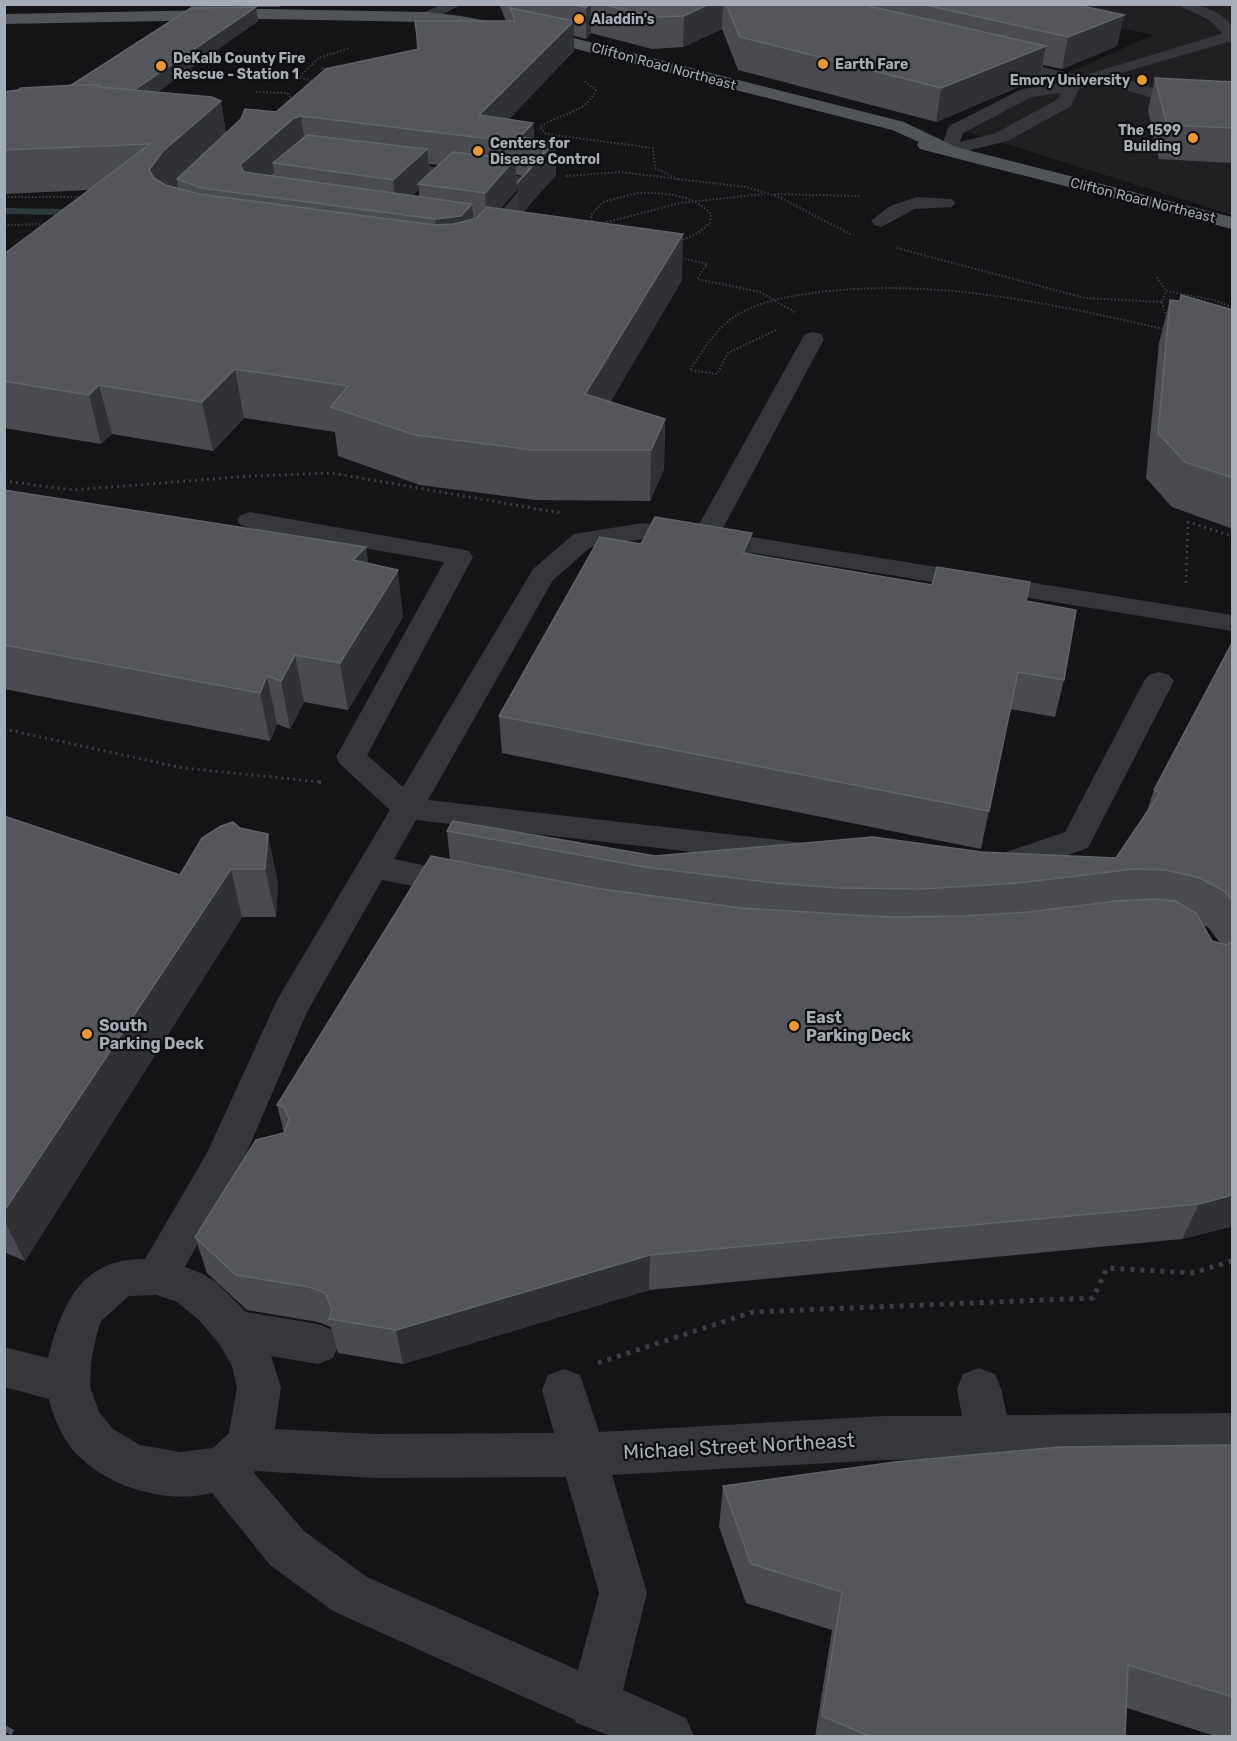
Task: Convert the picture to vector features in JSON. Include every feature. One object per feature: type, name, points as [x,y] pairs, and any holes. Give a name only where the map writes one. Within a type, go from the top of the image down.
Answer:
[{"type":"main road","name":"Clifton Road Northeast","points":[[4,19],[263,14],[426,17],[483,24],[591,47],[898,126],[949,150]]},
{"type":"main road","name":"Clifton Road Northeast","points":[[372,17],[397,25],[469,34],[553,50],[850,130],[949,150],[1233,223]]},
{"type":"street","points":[[426,17],[456,4]]},
{"type":"street","points":[[949,150],[956,130],[1028,93],[1084,81],[1230,37],[1230,31],[1221,21],[1207,12],[1183,4]]},
{"type":"street","points":[[979,57],[1158,95],[1233,102]]},
{"type":"street","points":[[949,150],[1002,137],[1065,102],[1084,81]]},
{"type":"street","points":[[371,167],[534,184],[472,257]]},
{"type":"street","points":[[434,189],[449,174]]},
{"type":"street","points":[[881,221],[900,206],[914,203],[945,203]]},
{"type":"street","points":[[471,230],[494,233]]},
{"type":"street","points":[[705,537],[813,339]]},
{"type":"street","points":[[250,520],[460,558],[351,757],[407,808],[824,856]]},
{"type":"street","points":[[157,1277],[223,1161],[290,1010],[542,575],[583,540],[643,531],[705,537],[1233,622]]},
{"type":"street","points":[[966,873],[978,874],[1077,840],[1159,681]]},
{"type":"street","points":[[374,866],[490,890]]},
{"type":"street","points":[[223,1161],[266,1158]]},
{"type":"street","points":[[157,1277],[192,1289],[234,1330],[248,1352],[259,1387],[252,1433],[233,1459],[183,1476],[139,1470],[110,1455],[85,1432],[71,1408],[66,1383],[69,1354],[84,1309],[118,1280],[157,1277]]},
{"type":"street","points":[[234,1330],[318,1344]]},
{"type":"street","points":[[4,1367],[66,1383]]},
{"type":"street","points":[[577,1378],[582,1455],[623,1593],[594,1705]]},
{"type":"street","points":[[980,1389],[989,1436]]},
{"type":"street","name":"Michael Street Northeast","points":[[233,1459],[582,1455],[884,1438],[1233,1434]]},
{"type":"street","points":[[233,1459],[287,1548],[350,1594],[669,1737]]},
{"type":"path","points":[[320,83],[299,78],[319,58],[358,45]]},
{"type":"path","points":[[332,73],[321,69],[398,55]]},
{"type":"path","points":[[578,78],[586,81],[596,90],[594,99],[587,107],[548,119],[540,127],[546,134],[652,148],[655,168],[678,179]]},
{"type":"path","points":[[256,92],[286,93],[299,103]]},
{"type":"path","points":[[560,177],[620,172],[747,187],[789,202],[845,234],[856,237]]},
{"type":"path","points":[[661,193],[692,199],[705,206],[711,214],[710,223],[696,234],[680,240],[641,242],[617,238],[602,232],[596,226],[592,222],[591,215],[596,207],[618,196],[661,193]]},
{"type":"path","points":[[586,227],[596,226],[645,209],[692,199],[734,194],[854,195],[900,206]]},
{"type":"path","points":[[4,197],[86,197]]},
{"type":"path","points":[[4,225],[55,224]]},
{"type":"path","points":[[891,246],[1085,298],[1162,302]]},
{"type":"path","points":[[672,256],[707,264],[697,279],[760,292],[797,314],[793,322]]},
{"type":"path","points":[[1157,277],[1166,291],[1214,300],[1233,307]]},
{"type":"path","points":[[782,327],[728,353],[717,374],[690,370],[709,339],[743,311],[773,300],[840,288],[915,287],[1041,301],[1172,331],[1162,302],[1166,291]]},
{"type":"path","points":[[4,481],[73,490],[251,476],[332,473],[562,513]]},
{"type":"path","points":[[1186,615],[1188,522],[1233,536]]},
{"type":"path","points":[[4,729],[183,768],[327,783]]},
{"type":"path","points":[[577,1378],[753,1312],[1093,1298],[1107,1268],[1193,1272],[1233,1262]]},
{"type":"shaded area","name":"Emory University","points":[[1011,5],[1232,5],[1232,215],[949,126],[1153,35]]},
{"type":"building","points":[[570,4],[589,4],[586,8]]},
{"type":"building","points":[[601,4],[709,4],[684,16],[653,17]]},
{"type":"building","points":[[726,4],[860,4],[1046,46],[941,88],[740,37]]},
{"type":"building","points":[[921,4],[1073,4],[1124,15],[1068,37]]},
{"type":"building","points":[[256,7],[134,90],[100,87],[100,85],[70,86],[191,8]]},
{"type":"building","points":[[510,8],[574,21],[479,115],[533,123],[520,137],[555,142],[517,183],[544,152],[540,145],[301,116],[294,118],[240,165],[244,172],[472,204],[461,216],[435,219],[202,188],[177,179],[241,119],[245,109],[276,112],[326,69],[419,49],[415,21],[515,21]]},
{"type":"building","points":[[1155,78],[1233,82],[1233,128],[1167,125]]},
{"type":"building","points":[[100,85],[97,87],[212,97],[221,101],[163,151],[149,170],[154,178],[165,185],[199,194],[434,225],[454,224],[477,218],[487,207],[683,234],[585,394],[665,419],[651,450],[533,450],[415,435],[331,407],[348,386],[235,369],[202,402],[99,385],[89,395],[4,381],[4,254],[150,144],[4,150],[4,92],[21,88]]},
{"type":"building","points":[[307,135],[427,149],[393,180],[273,163]]},
{"type":"building","points":[[453,152],[515,159],[485,193],[418,184]]},
{"type":"building","points":[[1181,295],[1233,310],[1233,478],[1185,462],[1158,433],[1170,300],[1180,301]]},
{"type":"building","points":[[4,490],[366,547],[353,560],[398,570],[340,663],[295,655],[281,681],[267,676],[260,693],[4,645]]},
{"type":"building","points":[[655,517],[752,533],[743,553],[932,585],[937,567],[1030,582],[1026,601],[1076,610],[1064,680],[1018,672],[989,811],[499,716],[600,537],[641,544]]},
{"type":"building","points":[[1233,641],[1233,901],[1224,891],[1200,878],[1166,870],[1134,869],[1018,883],[922,889],[838,888],[774,883],[645,867],[447,831],[453,821],[655,856],[873,837],[981,852],[1116,858],[1160,793],[1154,790]]},
{"type":"building","name":"South Parking Deck","points":[[4,816],[180,875],[202,838],[221,826],[233,822],[240,828],[268,834],[265,869],[231,869],[4,1211]]},
{"type":"building","name":"East Parking Deck","points":[[431,856],[595,888],[741,908],[889,917],[965,916],[1029,912],[1117,901],[1156,899],[1175,901],[1196,913],[1212,941],[1226,945],[1233,942],[1233,1195],[1199,1204],[650,1255],[396,1330],[329,1319],[332,1309],[325,1293],[309,1287],[236,1275],[195,1237],[256,1140],[284,1133],[289,1119],[284,1107],[277,1105]]},
{"type":"building","points":[[1233,1445],[1233,1697],[1128,1665],[1125,1737],[871,1737],[822,1716],[842,1592],[751,1564],[723,1486],[895,1462],[1059,1447]]},
{"type":"waterway","points":[[4,211],[67,212]]},
{"type":"railway","points":[[4,1728],[19,1736]]},
{"type":"place","name":"Aladdin's","points":[[579,19]]},
{"type":"place","name":"Earth Fare","points":[[823,64]]},
{"type":"place","name":"DeKalb County Fire Rescue - Station 1","points":[[161,66]]},
{"type":"place","name":"Emory University","points":[[1142,80]]},
{"type":"place","name":"The 1599 Building","points":[[1193,138]]},
{"type":"place","name":"Centers for Disease Control","points":[[478,151]]},
{"type":"place","name":"East Parking Deck","points":[[794,1026]]},
{"type":"place","name":"South Parking Deck","points":[[87,1034]]}]
